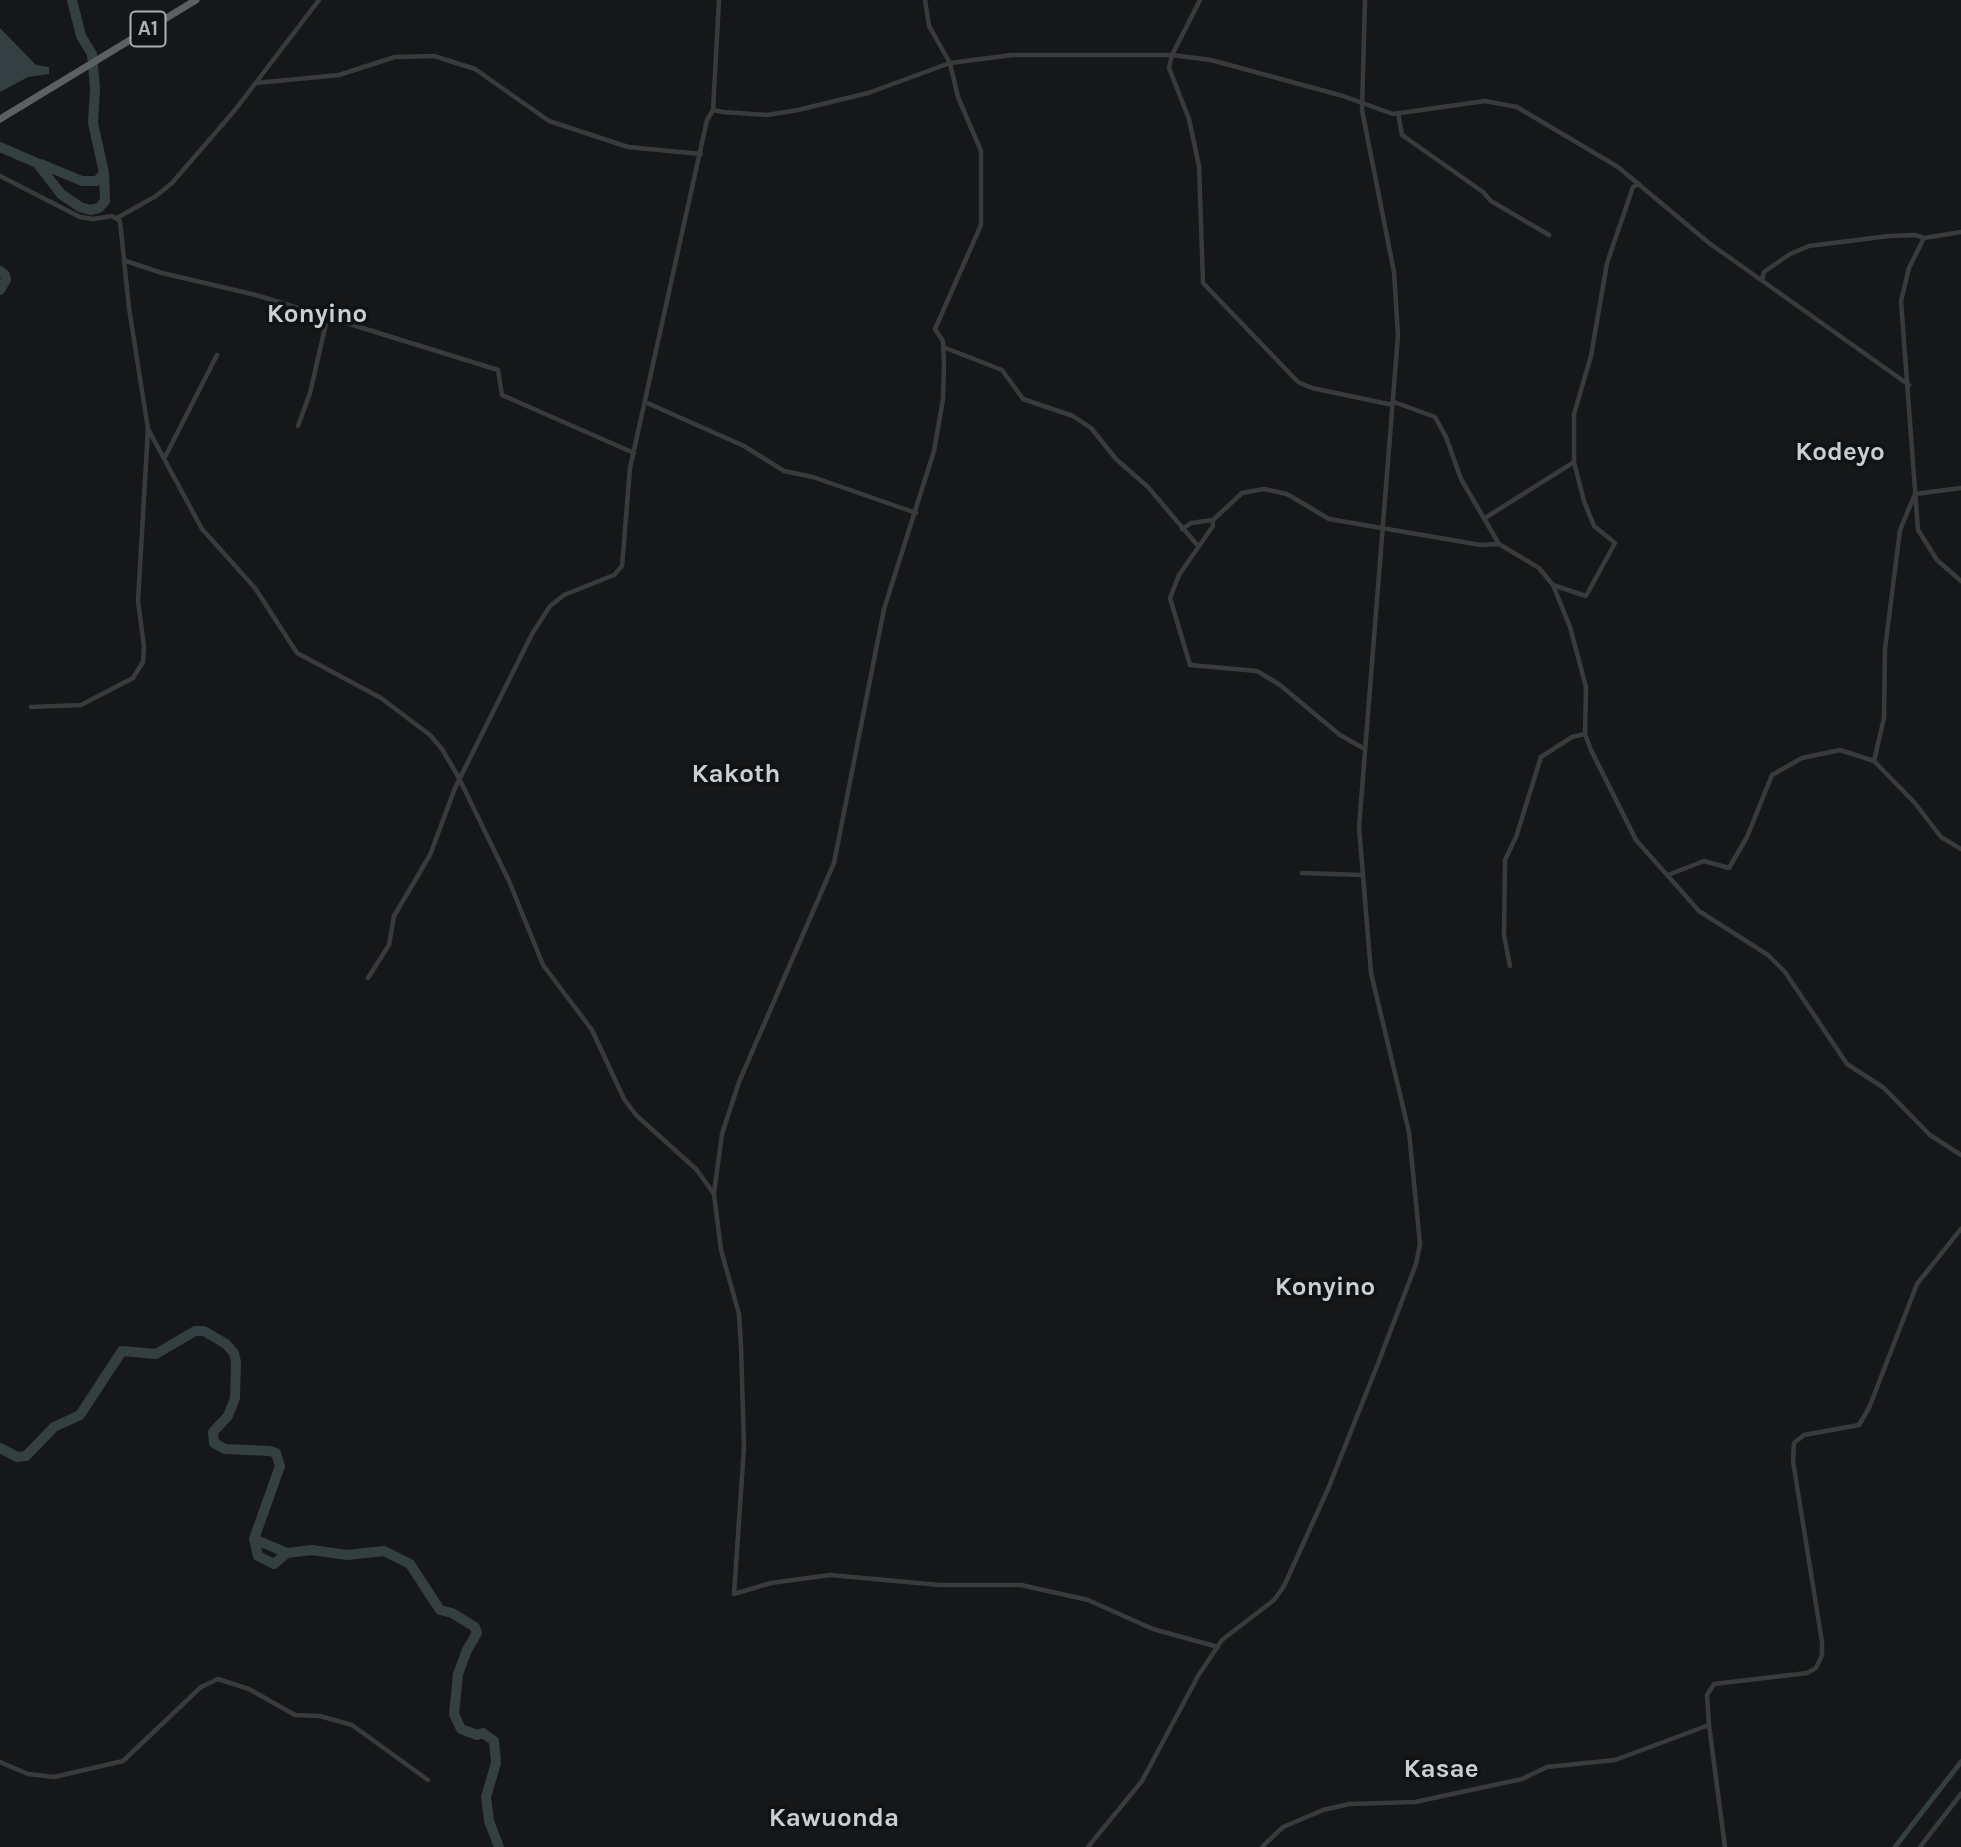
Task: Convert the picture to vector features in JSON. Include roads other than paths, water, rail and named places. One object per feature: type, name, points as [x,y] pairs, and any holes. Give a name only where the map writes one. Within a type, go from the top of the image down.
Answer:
[{"type":"highway","name":"A1","points":[[0,119],[196,0]]},
{"type":"street","points":[[0,176],[87,219],[117,218],[156,196],[172,183],[256,83],[319,0]]},
{"type":"street","points":[[368,978],[389,945],[394,916],[430,855],[460,778],[532,634],[550,606],[576,588],[620,572],[625,552],[628,480],[667,291],[707,120],[713,110],[719,0]]},
{"type":"street","points":[[925,0],[929,26],[950,63],[954,88],[981,151],[982,215],[977,234],[937,323],[936,331],[942,337],[943,347],[943,399],[934,451],[884,609],[834,863],[739,1082],[722,1134],[714,1194],[721,1250],[739,1314],[744,1447],[734,1594],[771,1583],[830,1575],[940,1585],[1021,1585],[1088,1600],[1153,1629],[1218,1647]]},
{"type":"street","points":[[1200,0],[1172,55],[1169,68],[1189,119],[1199,166],[1203,284],[1298,382],[1312,388],[1393,403],[1435,417],[1446,437],[1461,479],[1499,544],[1539,568],[1553,585],[1570,627],[1586,687],[1586,734],[1591,750],[1636,840],[1699,911],[1768,955],[1785,972],[1847,1064],[1884,1088],[1930,1135],[1961,1155]]},
{"type":"street","points":[[1088,1847],[1142,1782],[1198,1676],[1218,1647],[1233,1631],[1274,1600],[1284,1586],[1328,1489],[1403,1302],[1419,1252],[1418,1198],[1409,1132],[1374,996],[1359,827],[1363,748],[1385,529],[1398,335],[1394,272],[1363,103],[1365,0]]},
{"type":"street","points":[[713,110],[767,115],[798,110],[868,93],[950,63],[1012,55],[1172,55],[1236,65],[1375,109],[1398,113],[1485,101],[1517,107],[1592,150],[1639,184],[1709,243],[1909,385]]},
{"type":"street","points":[[256,83],[339,75],[395,57],[434,56],[475,69],[549,121],[628,146],[701,154]]},
{"type":"street","points":[[1398,113],[1402,135],[1483,192],[1491,201],[1549,236]]},
{"type":"street","points":[[1553,585],[1586,596],[1615,543],[1589,518],[1574,462],[1574,414],[1591,356],[1607,263],[1633,187],[1639,184]]},
{"type":"street","points":[[31,706],[80,705],[132,678],[143,662],[144,647],[138,601],[148,429],[117,218]]},
{"type":"street","points":[[1762,282],[1761,276],[1764,272],[1790,254],[1809,246],[1889,236],[1915,235],[1924,239],[1961,232]]},
{"type":"street","points":[[1924,239],[1909,268],[1900,301],[1909,385],[1917,530],[1937,560],[1961,581]]},
{"type":"street","points":[[126,261],[162,273],[256,295],[498,370],[502,395],[634,453]]},
{"type":"street","points":[[298,426],[310,393],[327,319]]},
{"type":"street","points":[[943,347],[1002,370],[1023,400],[1073,416],[1091,428],[1116,458],[1148,487],[1198,545]]},
{"type":"street","points":[[164,459],[217,355]]},
{"type":"street","points":[[645,402],[744,446],[784,471],[813,477],[916,513]]},
{"type":"street","points":[[148,429],[202,529],[255,588],[289,644],[309,662],[367,689],[412,720],[436,742],[460,778],[509,880],[543,965],[592,1030],[624,1099],[636,1115],[696,1170],[714,1194]]},
{"type":"street","points":[[1485,518],[1574,462]]},
{"type":"street","points":[[1915,494],[1961,488]]},
{"type":"street","points":[[1182,529],[1191,523],[1213,520],[1242,493],[1264,489],[1287,494],[1329,519],[1481,545],[1499,544]]},
{"type":"street","points":[[1874,761],[1884,718],[1885,649],[1895,552],[1902,524],[1915,494]]},
{"type":"street","points":[[1213,520],[1213,526],[1179,575],[1170,598],[1190,665],[1257,671],[1280,685],[1340,735],[1363,748]]},
{"type":"street","points":[[1510,965],[1504,935],[1504,860],[1516,837],[1541,757],[1572,737],[1586,734]]},
{"type":"street","points":[[1668,875],[1704,861],[1729,868],[1747,837],[1772,775],[1779,768],[1802,758],[1840,750],[1874,761],[1914,802],[1941,836],[1961,849]]},
{"type":"street","points":[[1302,873],[1362,875]]},
{"type":"street","points":[[1725,1847],[1707,1695],[1714,1684],[1807,1673],[1819,1663],[1822,1643],[1793,1461],[1794,1443],[1804,1435],[1859,1425],[1869,1408],[1917,1284],[1961,1229]]},
{"type":"street","points":[[0,1762],[28,1774],[54,1777],[123,1761],[201,1687],[218,1679],[249,1689],[295,1715],[320,1716],[352,1725],[428,1780]]},
{"type":"street","points":[[1262,1847],[1283,1827],[1323,1810],[1349,1804],[1415,1802],[1522,1779],[1546,1767],[1596,1764],[1709,1725]]},
{"type":"street","points":[[1920,1847],[1961,1794]]},
{"type":"waterway","points":[[0,147],[37,163],[61,194],[80,207],[90,210],[99,208],[105,201],[104,173],[93,123],[95,88],[92,54],[81,36],[72,0]]},
{"type":"waterway","points":[[41,164],[82,181],[97,181],[104,173]]},
{"type":"waterway","points":[[0,271],[6,280],[0,290]]},
{"type":"waterway","points":[[0,1448],[17,1457],[26,1456],[54,1427],[80,1415],[122,1351],[156,1354],[195,1331],[204,1331],[226,1344],[234,1353],[236,1362],[235,1398],[228,1416],[213,1432],[214,1443],[225,1449],[276,1453],[280,1466],[254,1539],[258,1556],[274,1564],[287,1553],[312,1550],[347,1555],[384,1551],[410,1564],[440,1610],[452,1613],[475,1627],[477,1633],[458,1674],[454,1714],[461,1729],[477,1735],[483,1733],[494,1741],[496,1763],[486,1797],[489,1821],[499,1847]]},
{"type":"waterway","points":[[254,1539],[287,1553]]},
{"type":"waterway","points":[[1895,1847],[1961,1762]]},
{"type":"district","name":"Konyino","points":[[317,315]]},
{"type":"district","name":"Kodeyo","points":[[1840,453]]},
{"type":"district","name":"Kakoth","points":[[736,775]]},
{"type":"district","name":"Konyino","points":[[1325,1288]]},
{"type":"district","name":"Kasae","points":[[1441,1770]]},
{"type":"district","name":"Kawuonda","points":[[834,1819]]}]
